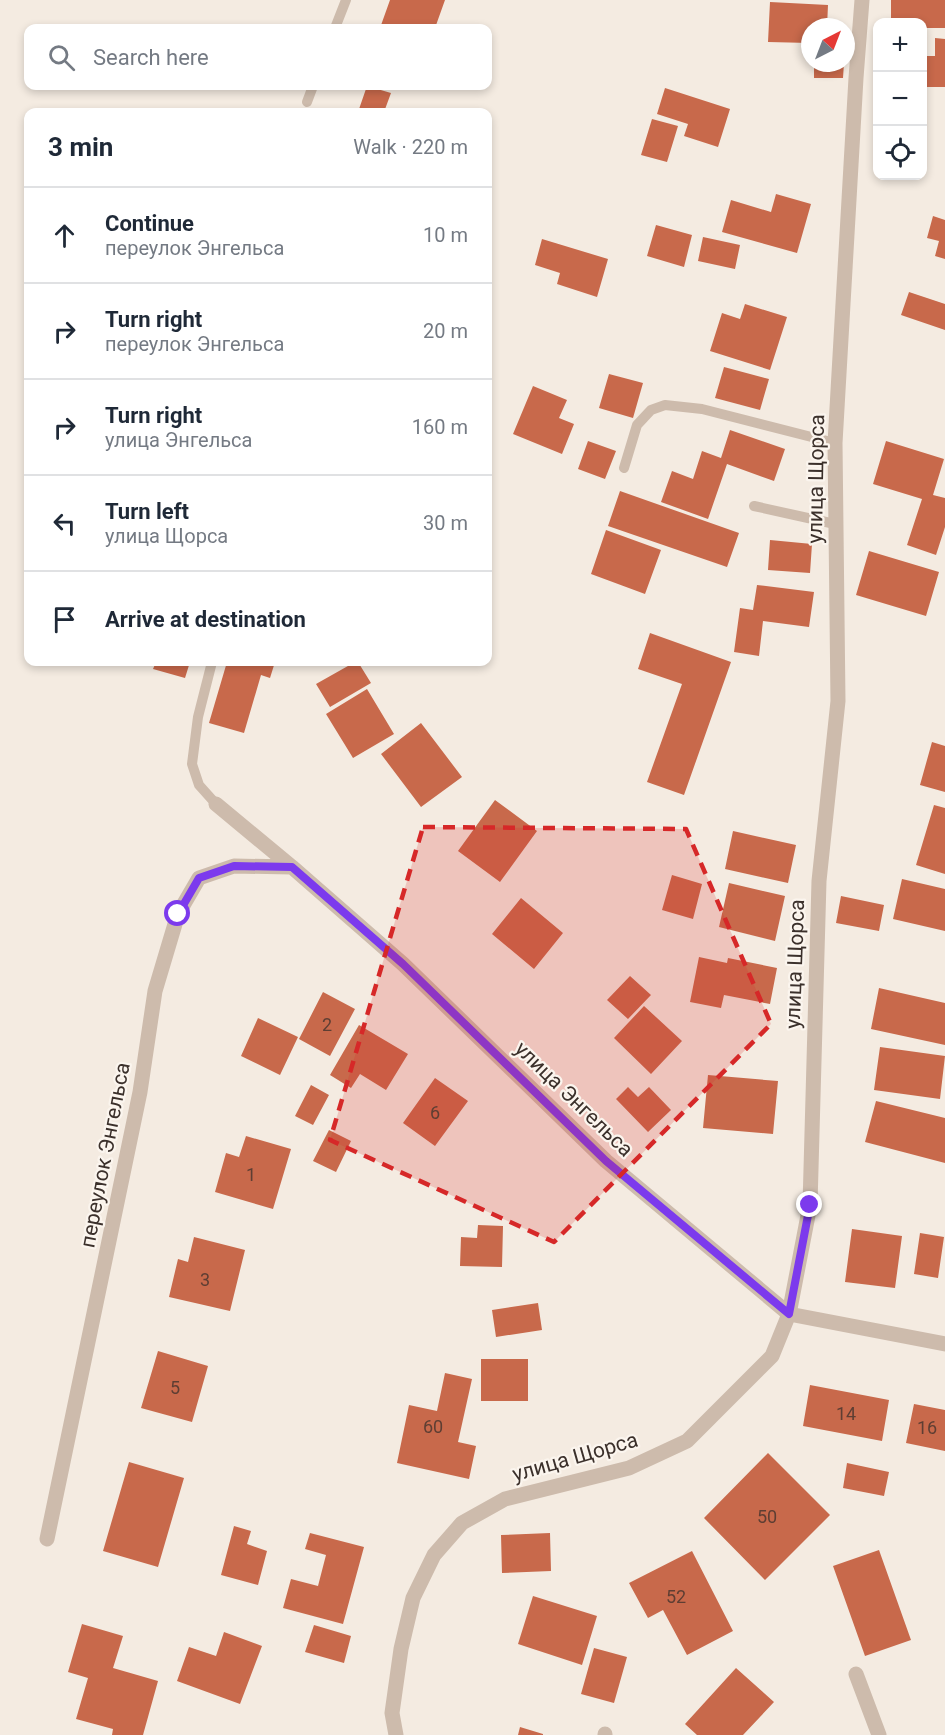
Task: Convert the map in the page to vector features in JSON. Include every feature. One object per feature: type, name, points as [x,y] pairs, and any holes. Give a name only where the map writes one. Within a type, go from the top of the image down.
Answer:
[{"type":"street","name":"улица Щорса","points":[[396,1735],[392,1713],[400,1649],[413,1598],[434,1555],[462,1523],[506,1499],[629,1468],[687,1441],[772,1356],[789,1314],[810,1205],[819,881],[838,701],[835,443],[862,0]]},
{"type":"street","name":"улица Энгельса","points":[[216,804],[403,964],[606,1161],[789,1314],[945,1344]]},
{"type":"street","name":"переулок Энгельса","points":[[47,1539],[140,1092],[155,991],[178,914],[199,878],[234,866],[292,867]]},
{"type":"street","points":[[856,1674],[879,1735]]},
{"type":"lane","points":[[337,24],[346,0]]},
{"type":"lane","points":[[307,102],[312,90]]},
{"type":"lane","points":[[624,468],[637,425],[651,410],[665,405],[702,409],[835,443]]},
{"type":"lane","points":[[754,506],[835,524]]},
{"type":"lane","points":[[211,666],[198,717],[192,764],[199,785],[216,804]]},
{"type":"highlighted area","points":[[423,827],[686,829],[771,1024],[554,1242],[330,1140]]},
{"type":"building","points":[[390,0],[445,0],[436,24],[381,24]]},
{"type":"building","points":[[891,0],[945,0],[945,28],[927,28],[927,18],[891,18]]},
{"type":"building","points":[[770,2],[828,5],[827,18],[801,18],[801,43],[768,42]]},
{"type":"building","points":[[935,38],[945,39],[945,87],[927,87],[927,56],[935,56]]},
{"type":"building","points":[[814,72],[843,72],[843,78],[814,78]]},
{"type":"building","points":[[665,88],[730,109],[718,147],[684,136],[688,124],[657,114]]},
{"type":"building","points":[[366,90],[391,93],[385,108],[359,108]]},
{"type":"building","points":[[652,119],[678,126],[667,162],[641,155]]},
{"type":"building","points":[[776,194],[811,204],[797,253],[722,232],[731,200],[771,212]]},
{"type":"building","points":[[933,216],[945,220],[945,259],[935,256],[939,241],[927,238]]},
{"type":"building","points":[[656,225],[692,235],[684,267],[647,256]]},
{"type":"building","points":[[703,237],[740,245],[735,269],[698,261]]},
{"type":"building","points":[[542,239],[608,259],[597,297],[557,284],[560,273],[535,265]]},
{"type":"building","points":[[909,292],[945,304],[945,330],[901,315]]},
{"type":"building","points":[[745,304],[787,317],[770,370],[710,351],[722,313],[740,319]]},
{"type":"building","points":[[724,367],[769,379],[760,410],[715,398]]},
{"type":"building","points":[[609,374],[643,383],[633,418],[599,408]]},
{"type":"building","points":[[533,386],[567,400],[559,418],[574,424],[562,454],[513,434]]},
{"type":"building","points":[[730,430],[785,449],[774,481],[727,464],[708,519],[661,502],[672,471],[693,479],[702,451],[721,458]]},
{"type":"building","points":[[588,441],[616,451],[605,479],[578,469]]},
{"type":"building","points":[[886,441],[944,459],[933,495],[945,498],[945,527],[936,555],[907,545],[922,499],[873,484]]},
{"type":"building","points":[[620,491],[739,533],[727,567],[608,526]]},
{"type":"building","points":[[606,530],[661,550],[645,594],[591,574]]},
{"type":"building","points":[[770,540],[812,544],[810,573],[768,570]]},
{"type":"building","points":[[869,551],[939,572],[926,616],[856,595]]},
{"type":"building","points":[[757,585],[814,592],[809,627],[763,621],[759,656],[734,652],[740,608],[753,610]]},
{"type":"building","points":[[650,633],[731,662],[684,795],[647,782],[682,684],[638,669]]},
{"type":"building","points":[[154,666],[189,666],[185,678],[153,669]]},
{"type":"building","points":[[226,666],[274,666],[270,678],[261,675],[244,733],[209,723]]},
{"type":"building","points":[[348,666],[360,666],[371,683],[330,707],[316,684]]},
{"type":"building","points":[[367,689],[394,734],[353,758],[326,714]]},
{"type":"building","points":[[421,723],[462,777],[421,807],[381,754]]},
{"type":"building","points":[[932,742],[945,746],[945,792],[920,785]]},
{"type":"building","points":[[495,800],[537,831],[500,882],[458,851]]},
{"type":"building","points":[[934,805],[945,808],[945,874],[916,865]]},
{"type":"building","points":[[733,831],[796,845],[788,883],[725,869]]},
{"type":"building","points":[[672,875],[702,884],[693,919],[662,910]]},
{"type":"building","points":[[902,879],[945,889],[945,931],[893,919]]},
{"type":"building","points":[[729,883],[785,896],[775,941],[719,927]]},
{"type":"building","points":[[841,896],[884,905],[879,931],[836,923]]},
{"type":"building","points":[[521,898],[563,933],[534,969],[492,934]]},
{"type":"building","points":[[699,957],[727,963],[728,958],[777,968],[770,1004],[724,995],[721,1008],[690,1002]]},
{"type":"building","points":[[630,976],[651,995],[628,1019],[607,1000]]},
{"type":"building","points":[[879,988],[945,1003],[945,1045],[871,1029]]},
{"type":"building","points":[[323,992],[355,1009],[330,1056],[299,1039]]},
{"type":"building","points":[[644,1006],[682,1041],[651,1074],[614,1038]]},
{"type":"building","points":[[258,1018],[298,1037],[280,1075],[241,1056]]},
{"type":"building","points":[[359,1025],[408,1054],[386,1090],[360,1074],[351,1088],[330,1075]]},
{"type":"building","points":[[880,1047],[945,1056],[940,1099],[874,1090]]},
{"type":"building","points":[[708,1075],[778,1081],[773,1134],[703,1128]]},
{"type":"building","points":[[435,1078],[468,1101],[435,1146],[403,1123]]},
{"type":"building","points":[[311,1085],[329,1095],[313,1125],[295,1116]]},
{"type":"building","points":[[628,1087],[638,1097],[649,1087],[671,1110],[648,1132],[616,1099]]},
{"type":"building","points":[[876,1101],[945,1118],[945,1163],[865,1142]]},
{"type":"building","points":[[329,1130],[351,1141],[336,1172],[313,1161]]},
{"type":"building","points":[[246,1136],[291,1149],[273,1209],[215,1192],[226,1153],[239,1157]]},
{"type":"building","points":[[478,1225],[503,1226],[502,1267],[460,1266],[461,1237],[477,1238]]},
{"type":"building","points":[[852,1229],[902,1236],[895,1288],[845,1282]]},
{"type":"building","points":[[920,1233],[944,1237],[938,1278],[914,1274]]},
{"type":"building","points":[[194,1237],[245,1250],[230,1311],[169,1297],[178,1259],[188,1262]]},
{"type":"building","points":[[538,1303],[542,1330],[496,1337],[492,1310]]},
{"type":"building","points":[[158,1351],[208,1366],[192,1422],[141,1408]]},
{"type":"building","points":[[481,1359],[528,1359],[528,1401],[481,1401]]},
{"type":"building","points":[[445,1373],[472,1379],[458,1442],[476,1446],[469,1479],[397,1463],[409,1405],[437,1411]]},
{"type":"building","points":[[810,1385],[889,1400],[882,1441],[803,1426]]},
{"type":"building","points":[[914,1404],[945,1410],[945,1451],[906,1443]]},
{"type":"building","points":[[768,1453],[830,1515],[765,1580],[704,1518]]},
{"type":"building","points":[[129,1462],[184,1478],[158,1567],[103,1551]]},
{"type":"building","points":[[847,1463],[889,1472],[884,1496],[843,1488]]},
{"type":"building","points":[[234,1526],[251,1531],[247,1544],[267,1551],[258,1585],[221,1575]]},
{"type":"building","points":[[310,1533],[364,1547],[343,1624],[283,1608],[291,1579],[318,1586],[326,1555],[305,1549]]},
{"type":"building","points":[[550,1533],[551,1571],[502,1573],[501,1535]]},
{"type":"building","points":[[879,1550],[911,1640],[865,1656],[833,1566]]},
{"type":"building","points":[[692,1551],[733,1631],[687,1655],[663,1610],[648,1618],[629,1583]]},
{"type":"building","points":[[533,1596],[597,1616],[582,1665],[518,1644]]},
{"type":"building","points":[[82,1624],[123,1636],[113,1668],[158,1681],[143,1735],[112,1735],[113,1729],[76,1719],[88,1678],[68,1672]]},
{"type":"building","points":[[314,1625],[351,1636],[344,1663],[305,1652]]},
{"type":"building","points":[[224,1632],[262,1646],[240,1704],[177,1681],[189,1647],[216,1656]]},
{"type":"building","points":[[594,1648],[627,1657],[614,1703],[581,1694]]},
{"type":"building","points":[[736,1668],[774,1702],[743,1735],[697,1735],[685,1724]]},
{"type":"building","points":[[520,1727],[543,1734],[543,1735],[518,1735]]},
{"type":"route","points":[[178,914],[199,878],[234,866],[292,867],[403,964],[606,1161],[789,1314],[810,1205]]}]
